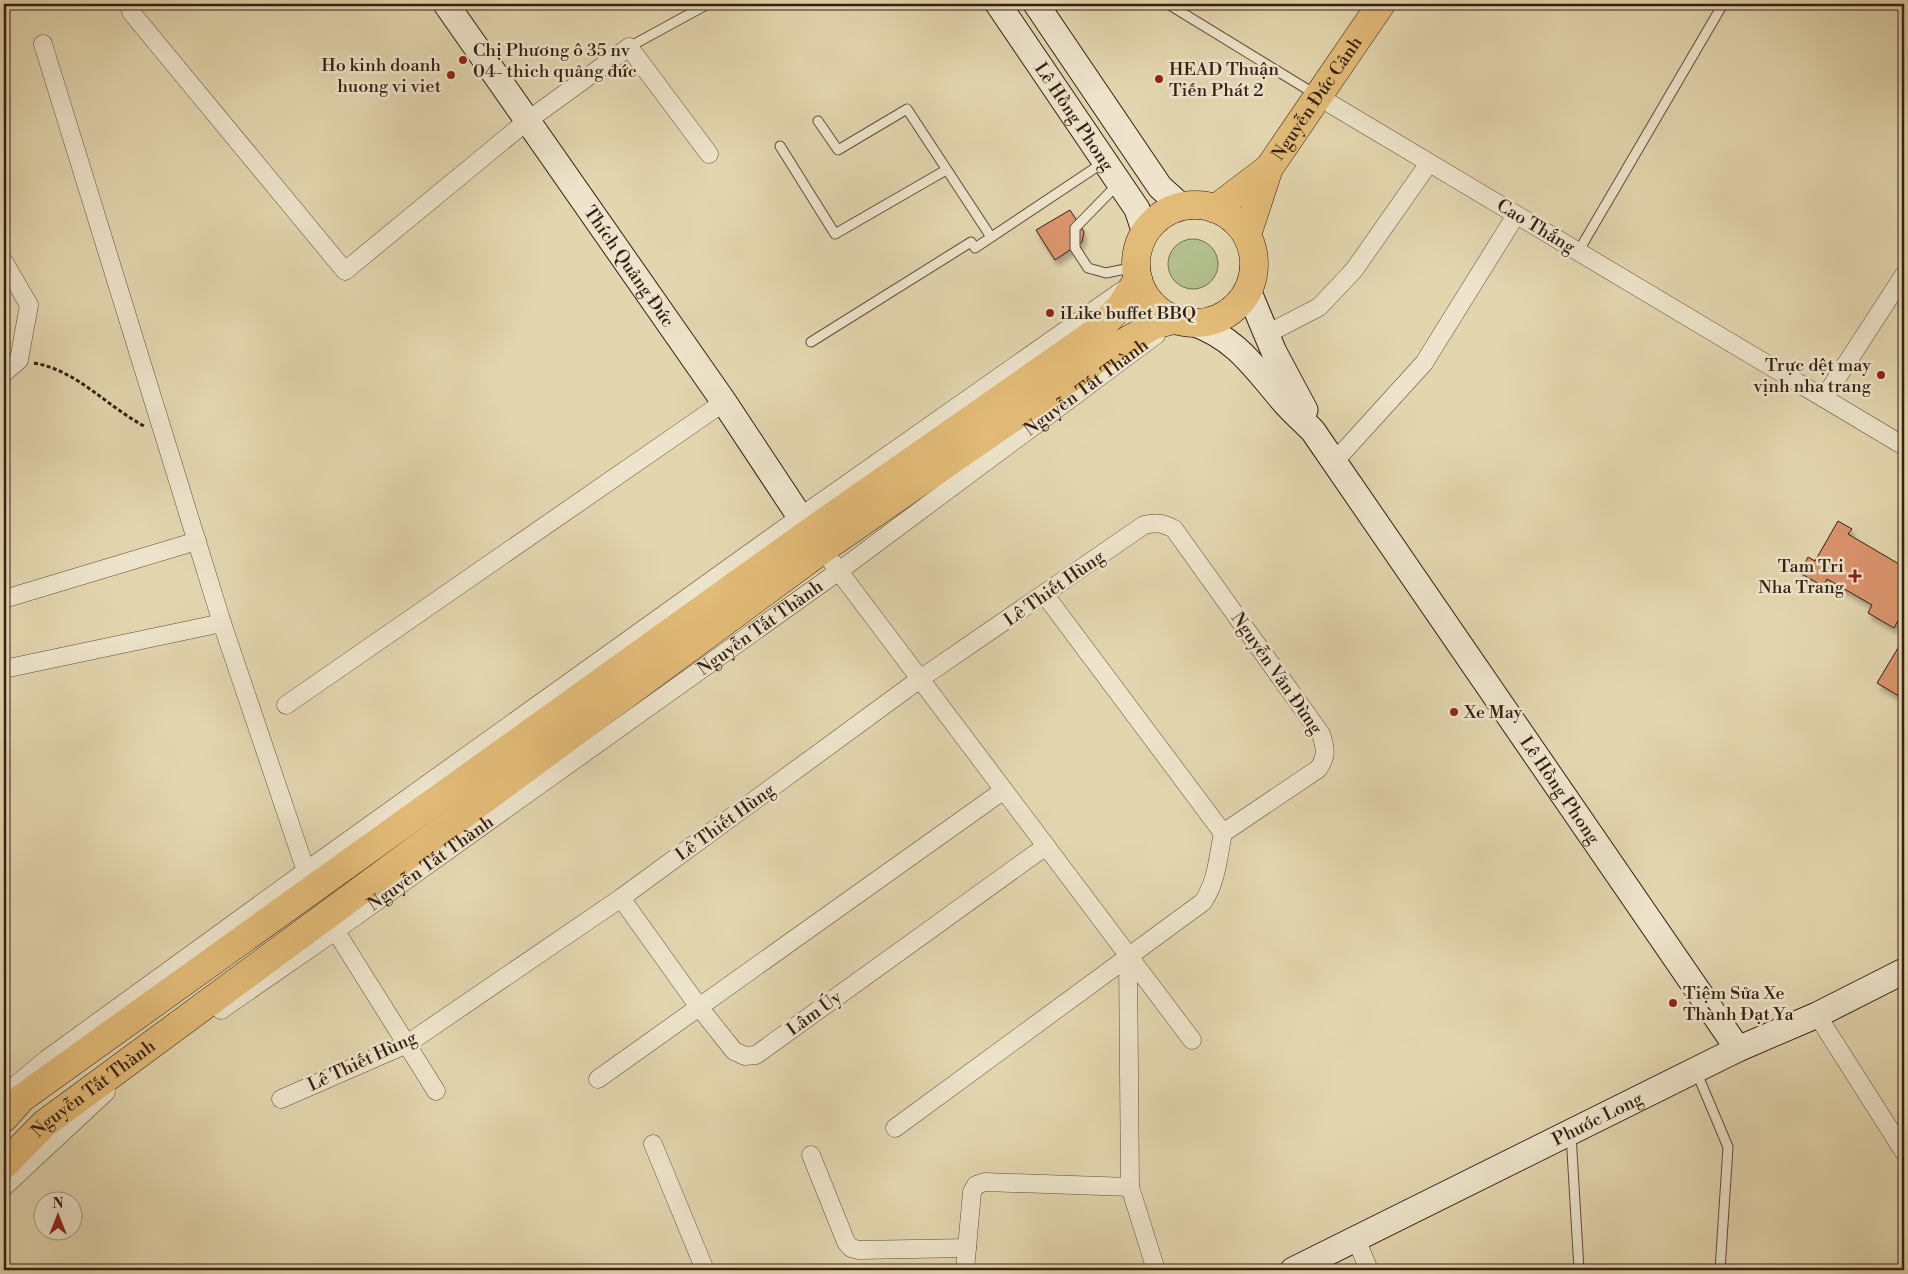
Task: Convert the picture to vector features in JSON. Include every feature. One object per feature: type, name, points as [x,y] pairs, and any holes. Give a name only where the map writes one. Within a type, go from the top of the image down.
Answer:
[{"type":"main road","name":"Thích Quảng Đức","points":[[446,4],[724,402],[811,532]]},
{"type":"main road","name":"Lê Hồng Phong","points":[[1036,4],[1160,187],[1182,207]]},
{"type":"main road","name":"Nguyễn Đức Cảnh","points":[[1247,235],[1269,168],[1381,4]]},
{"type":"main road","name":"Lê Hồng Phong","points":[[1002,5],[1137,209],[1145,233]]},
{"type":"main road","name":"Nguyễn Đức Cảnh","points":[[1215,209],[1269,168]]},
{"type":"main road","points":[[1198,206],[1215,209],[1227,215],[1247,235],[1252,248],[1254,262],[1253,277],[1248,290],[1239,304],[1226,315],[1210,322],[1183,321],[1158,310],[1145,296],[1136,273],[1138,248],[1145,233],[1161,217],[1182,207],[1198,206]]},
{"type":"main road","name":"Nguyễn Tất Thành","points":[[4,1118],[22,1098],[309,880],[1096,332],[1121,306],[1136,273]]},
{"type":"main road","name":"Lê Hồng Phong","points":[[1248,290],[1313,431],[1738,1049]]},
{"type":"main road","name":"Lê Hồng Phong","points":[[1183,321],[1224,337],[1241,352],[1287,405],[1313,431]]},
{"type":"main road","name":"Nguyễn Tất Thành","points":[[4,1164],[44,1124],[330,923],[811,532],[1154,325],[1183,321]]},
{"type":"main road","name":"Phước Long","points":[[1292,1270],[1571,1134],[1738,1049],[1817,1015],[1904,971]]},
{"type":"street","points":[[131,12],[345,271],[527,121],[629,47],[709,154]]},
{"type":"street","points":[[43,44],[222,623],[309,880]]},
{"type":"street","name":"Cao Thắng","points":[[1318,97],[1904,446]]},
{"type":"street","points":[[1267,334],[1319,306],[1354,270],[1429,163]]},
{"type":"street","points":[[1334,462],[1424,363],[1516,215]]},
{"type":"street","points":[[4,262],[29,305],[19,360],[4,373]]},
{"type":"street","points":[[1824,398],[1904,275]]},
{"type":"street","name":"Nguyễn Tất Thành","points":[[4,1187],[104,1094],[277,970],[330,923],[839,570],[1137,351],[1183,321]]},
{"type":"street","points":[[286,705],[724,402]]},
{"type":"street","name":"Lê Thiết Hùng","points":[[281,1099],[407,1044],[621,898],[920,679],[1045,595],[1144,525],[1155,522]]},
{"type":"street","name":"Nguyễn Văn Đừng","points":[[1155,522],[1174,529],[1322,734],[1326,746],[1325,759],[1318,769],[1223,833]]},
{"type":"street","points":[[811,532],[1192,1040]]},
{"type":"street","points":[[4,599],[197,541]]},
{"type":"street","points":[[895,1128],[1203,902],[1210,891],[1215,877],[1223,833],[1045,595]]},
{"type":"street","points":[[4,669],[222,623]]},
{"type":"street","points":[[598,1079],[1004,790]]},
{"type":"street","name":"Lâm Úy","points":[[621,898],[699,1007],[734,1051],[745,1056],[756,1055],[1046,846]]},
{"type":"street","name":"Nguyễn Tất Thành","points":[[4,1095],[47,1059],[309,880]]},
{"type":"street","points":[[330,923],[436,1091]]},
{"type":"street","points":[[1128,956],[1130,1187],[1156,1270]]},
{"type":"street","points":[[1817,1015],[1904,1152]]},
{"type":"street","points":[[654,1144],[705,1270]]},
{"type":"street","points":[[811,1155],[846,1242],[851,1248],[860,1250],[967,1248]]},
{"type":"street","points":[[965,1270],[972,1192],[976,1185],[985,1182],[1130,1187]]},
{"type":"street","points":[[1356,1239],[1369,1270]]},
{"type":"lane","points":[[629,47],[708,4]]},
{"type":"lane","name":"Cao Thắng","points":[[1168,4],[1318,97]]},
{"type":"lane","points":[[1578,252],[1724,4]]},
{"type":"lane","points":[[818,121],[838,150],[907,109],[991,237]]},
{"type":"lane","points":[[780,146],[835,234],[946,170]]},
{"type":"lane","points":[[811,342],[971,242],[975,248],[1105,162]]},
{"type":"lane","points":[[1119,183],[1075,228],[1075,248],[1088,268],[1106,272],[1136,273]]},
{"type":"lane","points":[[1696,1071],[1728,1147],[1720,1270]]},
{"type":"lane","points":[[1571,1134],[1579,1270]]},
{"type":"path","points":[[19,360],[54,366],[86,386],[121,414],[165,438]]},
{"type":"green space","points":[[1188,239],[1198,239],[1211,246],[1218,259],[1218,269],[1211,282],[1198,289],[1188,289],[1179,285],[1172,278],[1168,269],[1168,259],[1172,250],[1179,243]]},
{"type":"building","points":[[1070,210],[1084,232],[1082,242],[1055,260],[1036,230]]},
{"type":"building","name":"Tam Tri Nha Trang","points":[[1838,521],[1852,529],[1848,534],[1899,564],[1902,558],[1904,559],[1904,610],[1894,628],[1868,613],[1872,605],[1827,579],[1823,586],[1800,573],[1808,557],[1815,561]]},
{"type":"building","points":[[1904,638],[1904,699],[1877,683]]},
{"type":"place","name":"Chị Phương ô 35 nv 04- thich quảng đức","points":[[463,60]]},
{"type":"place","name":"Ho kinh doanh huong vi viet","points":[[451,75]]},
{"type":"place","name":"HEAD Thuận Tiến Phát 2","points":[[1159,79]]},
{"type":"place","name":"iLike buffet BBQ","points":[[1050,313]]},
{"type":"place","name":"Trực dệt may vịnh nha trang","points":[[1881,375]]},
{"type":"place","name":"Tam Tri Nha Trang","points":[[1855,576]]},
{"type":"place","name":"Xe May","points":[[1454,712]]},
{"type":"place","name":"Tiệm Sửa Xe Thành Đạt Ya","points":[[1673,1003]]}]
